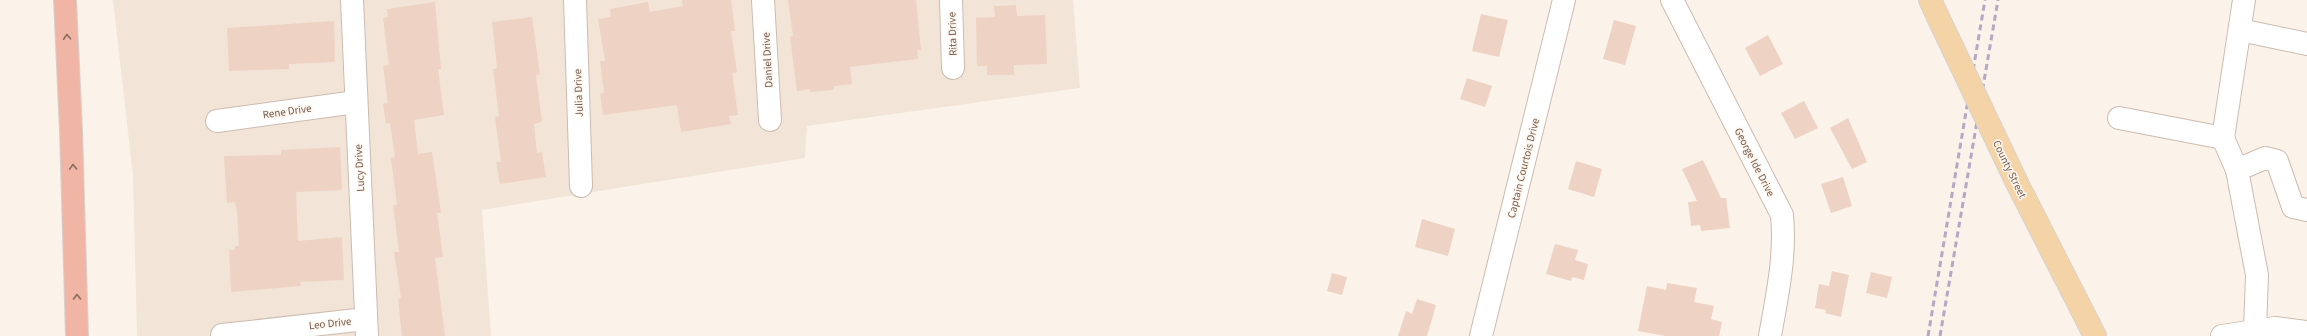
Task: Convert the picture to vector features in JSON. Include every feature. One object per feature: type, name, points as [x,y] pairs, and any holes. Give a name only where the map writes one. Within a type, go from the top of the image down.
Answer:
[{"type":"highway","points":[[65,0],[72,146],[77,336]]},
{"type":"main road","name":"County Street","points":[[1933,8],[2016,183],[2095,336]]},
{"type":"street","name":"Lucy Drive","points":[[352,0],[367,328]]},
{"type":"street","name":"Julia Drive","points":[[575,0],[580,186]]},
{"type":"street","name":"Daniel Drive","points":[[763,0],[770,120]]},
{"type":"street","name":"Rita Drive","points":[[951,0],[953,68]]},
{"type":"street","name":"Captain Courtois Drive","points":[[1481,336],[1564,0]]},
{"type":"street","name":"George Ide Drive","points":[[1672,0],[1782,215],[1784,244],[1780,281],[1770,336]]},
{"type":"street","points":[[2244,0],[2223,138],[2237,170],[2257,275],[2251,332]]},
{"type":"street","points":[[2240,30],[2307,44]]},
{"type":"street","name":"Rene Drive","points":[[217,121],[356,102]]},
{"type":"street","points":[[2119,118],[2223,138]]},
{"type":"street","points":[[2237,170],[2265,158],[2276,161],[2293,207],[2307,210]]},
{"type":"street","name":"Leo Drive","points":[[222,335],[367,328]]},
{"type":"street","points":[[2222,336],[2275,328],[2307,332]]},
{"type":"shaded area","points":[[113,0],[1073,0],[1080,88],[807,126],[805,158],[482,210],[491,336],[137,336],[133,176]]},
{"type":"building","points":[[682,0],[731,0],[735,31],[731,31],[737,72],[732,73],[738,115],[729,116],[731,124],[681,132],[677,105],[603,115],[600,94],[604,93],[600,61],[605,61],[598,19],[611,17],[610,9],[648,2],[650,12],[683,6]]},
{"type":"building","points":[[788,0],[916,0],[921,50],[917,50],[918,59],[850,67],[852,84],[834,86],[834,90],[810,92],[810,89],[797,91],[790,37],[793,36]]},
{"type":"building","points":[[435,2],[441,69],[438,69],[444,115],[414,120],[418,154],[432,152],[441,213],[437,213],[443,257],[435,258],[445,336],[402,336],[398,299],[401,298],[394,252],[399,252],[393,205],[397,205],[391,158],[395,157],[390,123],[386,124],[383,104],[388,103],[383,66],[389,65],[383,18],[388,17],[387,9]]},
{"type":"building","points":[[1016,5],[1017,16],[1045,15],[1047,64],[1014,65],[1014,75],[987,75],[987,66],[977,66],[976,18],[995,17],[994,6]]},
{"type":"building","points":[[1481,14],[1508,20],[1499,57],[1472,51]]},
{"type":"building","points":[[532,17],[540,74],[536,75],[542,122],[534,124],[537,153],[542,152],[546,177],[500,184],[496,162],[501,162],[495,117],[499,116],[493,69],[497,68],[492,22]]},
{"type":"building","points":[[1614,20],[1636,26],[1625,65],[1603,59]]},
{"type":"building","points":[[334,21],[335,62],[289,64],[289,69],[229,71],[227,28]]},
{"type":"building","points":[[1768,35],[1783,64],[1760,76],[1745,48]]},
{"type":"building","points":[[1467,78],[1492,86],[1485,107],[1460,99]]},
{"type":"building","points":[[1804,101],[1818,128],[1795,139],[1781,113]]},
{"type":"building","points":[[1848,118],[1867,162],[1852,169],[1830,128]]},
{"type":"building","points":[[340,147],[342,190],[296,192],[298,241],[342,237],[344,280],[300,282],[301,286],[231,292],[229,250],[235,250],[235,246],[239,246],[235,202],[227,203],[224,156],[281,155],[281,150]]},
{"type":"building","points":[[1703,160],[1721,198],[1726,198],[1730,228],[1701,231],[1700,225],[1691,226],[1688,202],[1697,201],[1682,169]]},
{"type":"building","points":[[1576,161],[1602,169],[1594,197],[1568,189]]},
{"type":"building","points":[[1843,177],[1852,206],[1831,213],[1821,184]]},
{"type":"building","points":[[1422,219],[1455,229],[1448,256],[1415,247]]},
{"type":"building","points":[[1555,244],[1578,250],[1575,260],[1588,264],[1584,280],[1572,277],[1571,281],[1546,274]]},
{"type":"building","points":[[1832,271],[1849,275],[1841,317],[1825,313],[1826,310],[1815,308],[1819,284],[1829,286]]},
{"type":"building","points":[[1871,272],[1892,277],[1887,298],[1866,293]]},
{"type":"building","points":[[1332,273],[1347,277],[1342,295],[1327,291]]},
{"type":"building","points":[[1667,283],[1697,288],[1694,302],[1714,306],[1711,319],[1722,322],[1719,336],[1666,336],[1638,331],[1647,286],[1666,290]]},
{"type":"building","points":[[1417,299],[1436,305],[1427,336],[1398,336],[1406,311],[1412,314]]},
{"type":"railway","points":[[1928,336],[1985,0]]},
{"type":"railway","points":[[1940,336],[1998,0]]}]
